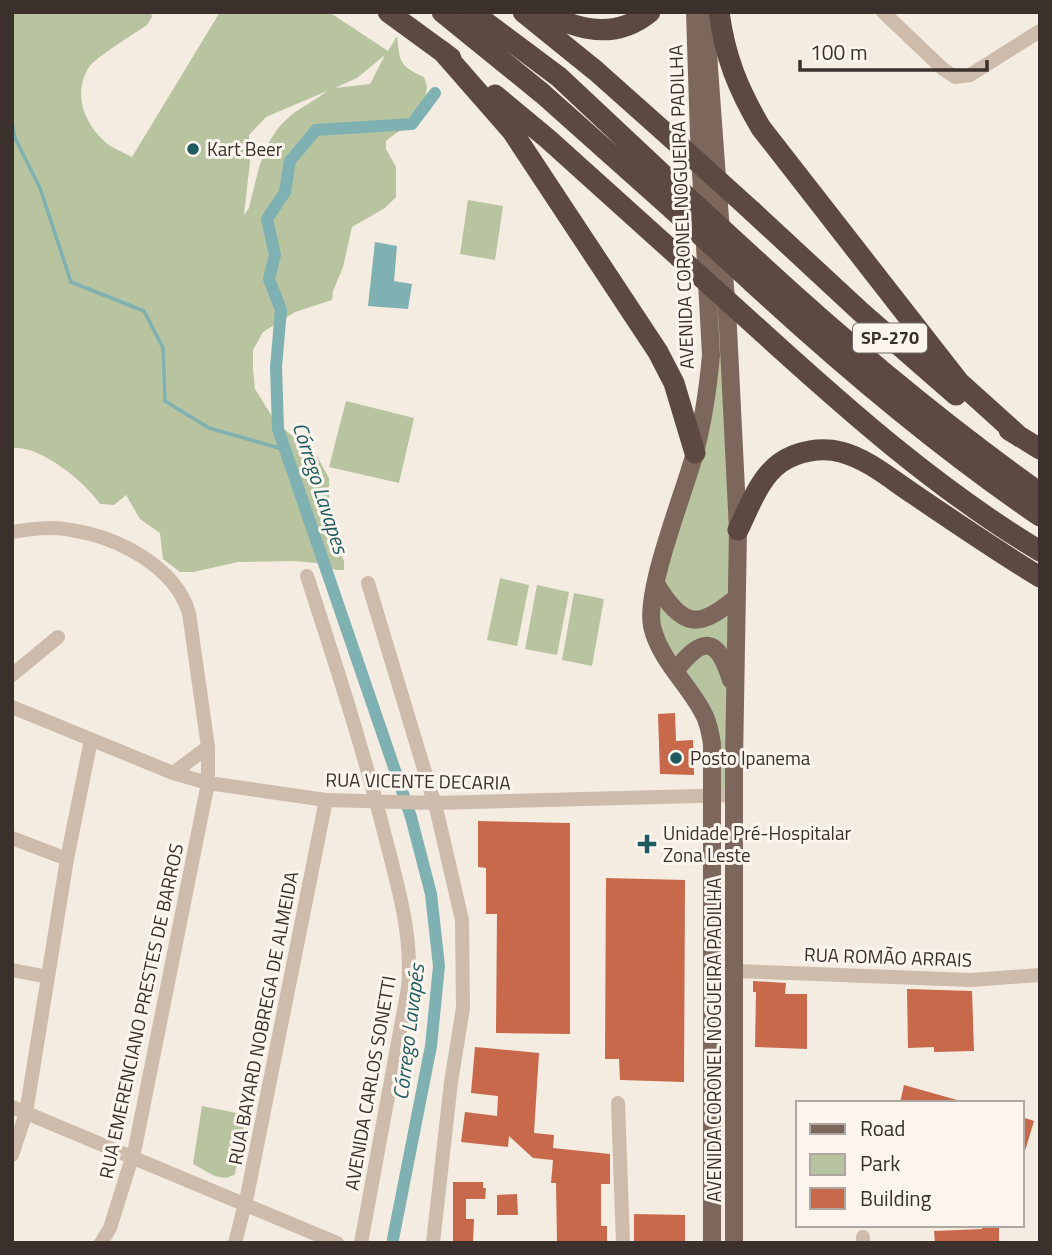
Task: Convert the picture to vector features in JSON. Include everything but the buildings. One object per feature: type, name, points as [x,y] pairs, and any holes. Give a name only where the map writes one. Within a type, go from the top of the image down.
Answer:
[{"type":"highway","points":[[388,12],[442,51],[548,139],[888,443],[953,493],[1040,551]]},
{"type":"highway","name":"SP-270","points":[[442,12],[543,94],[875,392],[943,446],[1040,516]]},
{"type":"highway","name":"SP-270","points":[[472,12],[559,77],[880,372],[1040,493]]},
{"type":"highway","name":"SP-270","points":[[523,12],[596,71],[862,313],[951,390],[1040,449]]},
{"type":"highway","points":[[545,12],[580,27],[605,31],[629,26],[650,12]]},
{"type":"highway","points":[[719,12],[724,46],[730,64],[740,91],[761,128],[958,382],[1020,437]]},
{"type":"highway","points":[[442,51],[518,138],[658,352],[674,383],[695,453]]},
{"type":"highway","points":[[738,530],[761,485],[779,464],[802,453],[830,450],[844,453],[870,465],[1040,577]]},
{"type":"main road","name":"AVENIDA CORONEL NOGUEIRA PADILHA","points":[[695,12],[711,345],[708,385],[695,453],[656,583],[652,624],[660,648],[702,710],[709,725],[712,744],[712,1243]]},
{"type":"main road","name":"AVENIDA CORONEL NOGUEIRA PADILHA","points":[[709,12],[709,68],[728,328],[738,530],[734,1243]]},
{"type":"main road","points":[[656,583],[675,611],[693,620],[712,616],[737,597]]},
{"type":"main road","points":[[675,671],[694,650],[706,645],[712,646],[725,660],[735,691]]},
{"type":"street","points":[[883,12],[943,69],[955,77],[970,75],[1040,31]]},
{"type":"street","name":"RUA EMERENCIANO PRESTES DE BARROS","points":[[12,532],[71,529],[114,543],[150,561],[174,583],[184,596],[189,613],[208,747],[208,783],[133,1156],[110,1228],[101,1243]]},
{"type":"street","name":"AVENIDA CARLOS SONETTI","points":[[307,576],[355,726],[383,802],[409,937],[408,988],[360,1243]]},
{"type":"street","points":[[368,583],[429,803],[444,839],[461,920],[463,1008],[451,1082],[433,1243]]},
{"type":"street","points":[[12,675],[58,637]]},
{"type":"street","name":"RUA VICENTE DECARIA","points":[[12,707],[173,773],[208,783],[326,800],[467,803],[714,796]]},
{"type":"street","name":"AVENIDA CARLOS SONETTI","points":[[344,801],[359,794],[362,786],[363,773],[355,726]]},
{"type":"street","points":[[12,1155],[91,740]]},
{"type":"street","points":[[173,773],[208,747]]},
{"type":"street","points":[[714,796],[736,795]]},
{"type":"street","name":"RUA BAYARD NOBREGA DE ALMEIDA","points":[[235,1243],[245,1206],[326,800]]},
{"type":"street","points":[[444,839],[448,818],[461,805],[467,803]]},
{"type":"street","points":[[12,838],[67,859]]},
{"type":"street","points":[[12,970],[48,977]]},
{"type":"street","name":"RUA ROMÃO ARRAIS","points":[[735,971],[971,980],[1040,975]]},
{"type":"street","points":[[618,1103],[623,1243]]},
{"type":"street","points":[[19,1110],[337,1243]]},
{"type":"green space","points":[[12,12],[151,12],[152,17],[147,25],[89,67],[82,87],[83,106],[91,125],[107,143],[132,157],[220,12],[329,12],[388,51],[397,36],[402,62],[410,70],[424,77],[427,87],[425,103],[431,109],[386,141],[386,149],[396,167],[396,197],[385,208],[352,227],[332,300],[295,312],[263,332],[253,350],[255,389],[275,421],[304,446],[314,451],[329,478],[330,533],[344,561],[344,570],[317,563],[293,561],[238,562],[193,572],[180,572],[163,559],[160,533],[140,519],[126,495],[114,505],[100,504],[61,467],[35,452],[12,448]],"holes":[[[385,55],[370,84],[335,88],[357,78]],[[327,91],[291,115],[272,138],[262,160],[249,208],[244,215],[250,162],[249,135],[266,117]]]},
{"type":"green space","points":[[468,200],[503,206],[495,260],[460,254]]},
{"type":"green space","points":[[715,305],[721,308],[732,501],[728,791],[721,790],[712,710],[659,632],[658,615]]},
{"type":"green space","points":[[346,401],[414,418],[399,483],[329,467]]},
{"type":"green space","points":[[500,578],[529,585],[517,646],[487,640]]},
{"type":"green space","points":[[537,585],[569,592],[557,655],[525,649]]},
{"type":"green space","points":[[574,593],[604,599],[592,666],[562,660]]},
{"type":"green space","points":[[202,1106],[246,1115],[235,1174],[230,1177],[219,1177],[193,1164]]},
{"type":"water","points":[[375,242],[397,246],[394,281],[412,284],[408,309],[368,306]]},
{"type":"waterway","name":"Córrego Lavapes","points":[[393,1239],[431,1046],[439,966],[431,894],[411,817],[278,429],[276,367],[281,310],[269,279],[275,255],[267,219],[285,192],[290,161],[316,130],[412,124],[435,93]]},
{"type":"waterway","points":[[12,122],[15,138],[40,188],[71,282],[144,311],[163,348],[165,401],[209,428],[286,450]]},
{"type":"place","name":"Kart Beer","points":[[193,149]]},
{"type":"place","name":"Posto Ipanema","points":[[676,758]]},
{"type":"place","name":"Unidade Pré-Hospitalar Zona Leste","points":[[647,844]]},
{"type":"water label","name":"Córrego Lavapés","points":[[409,1032]]}]
